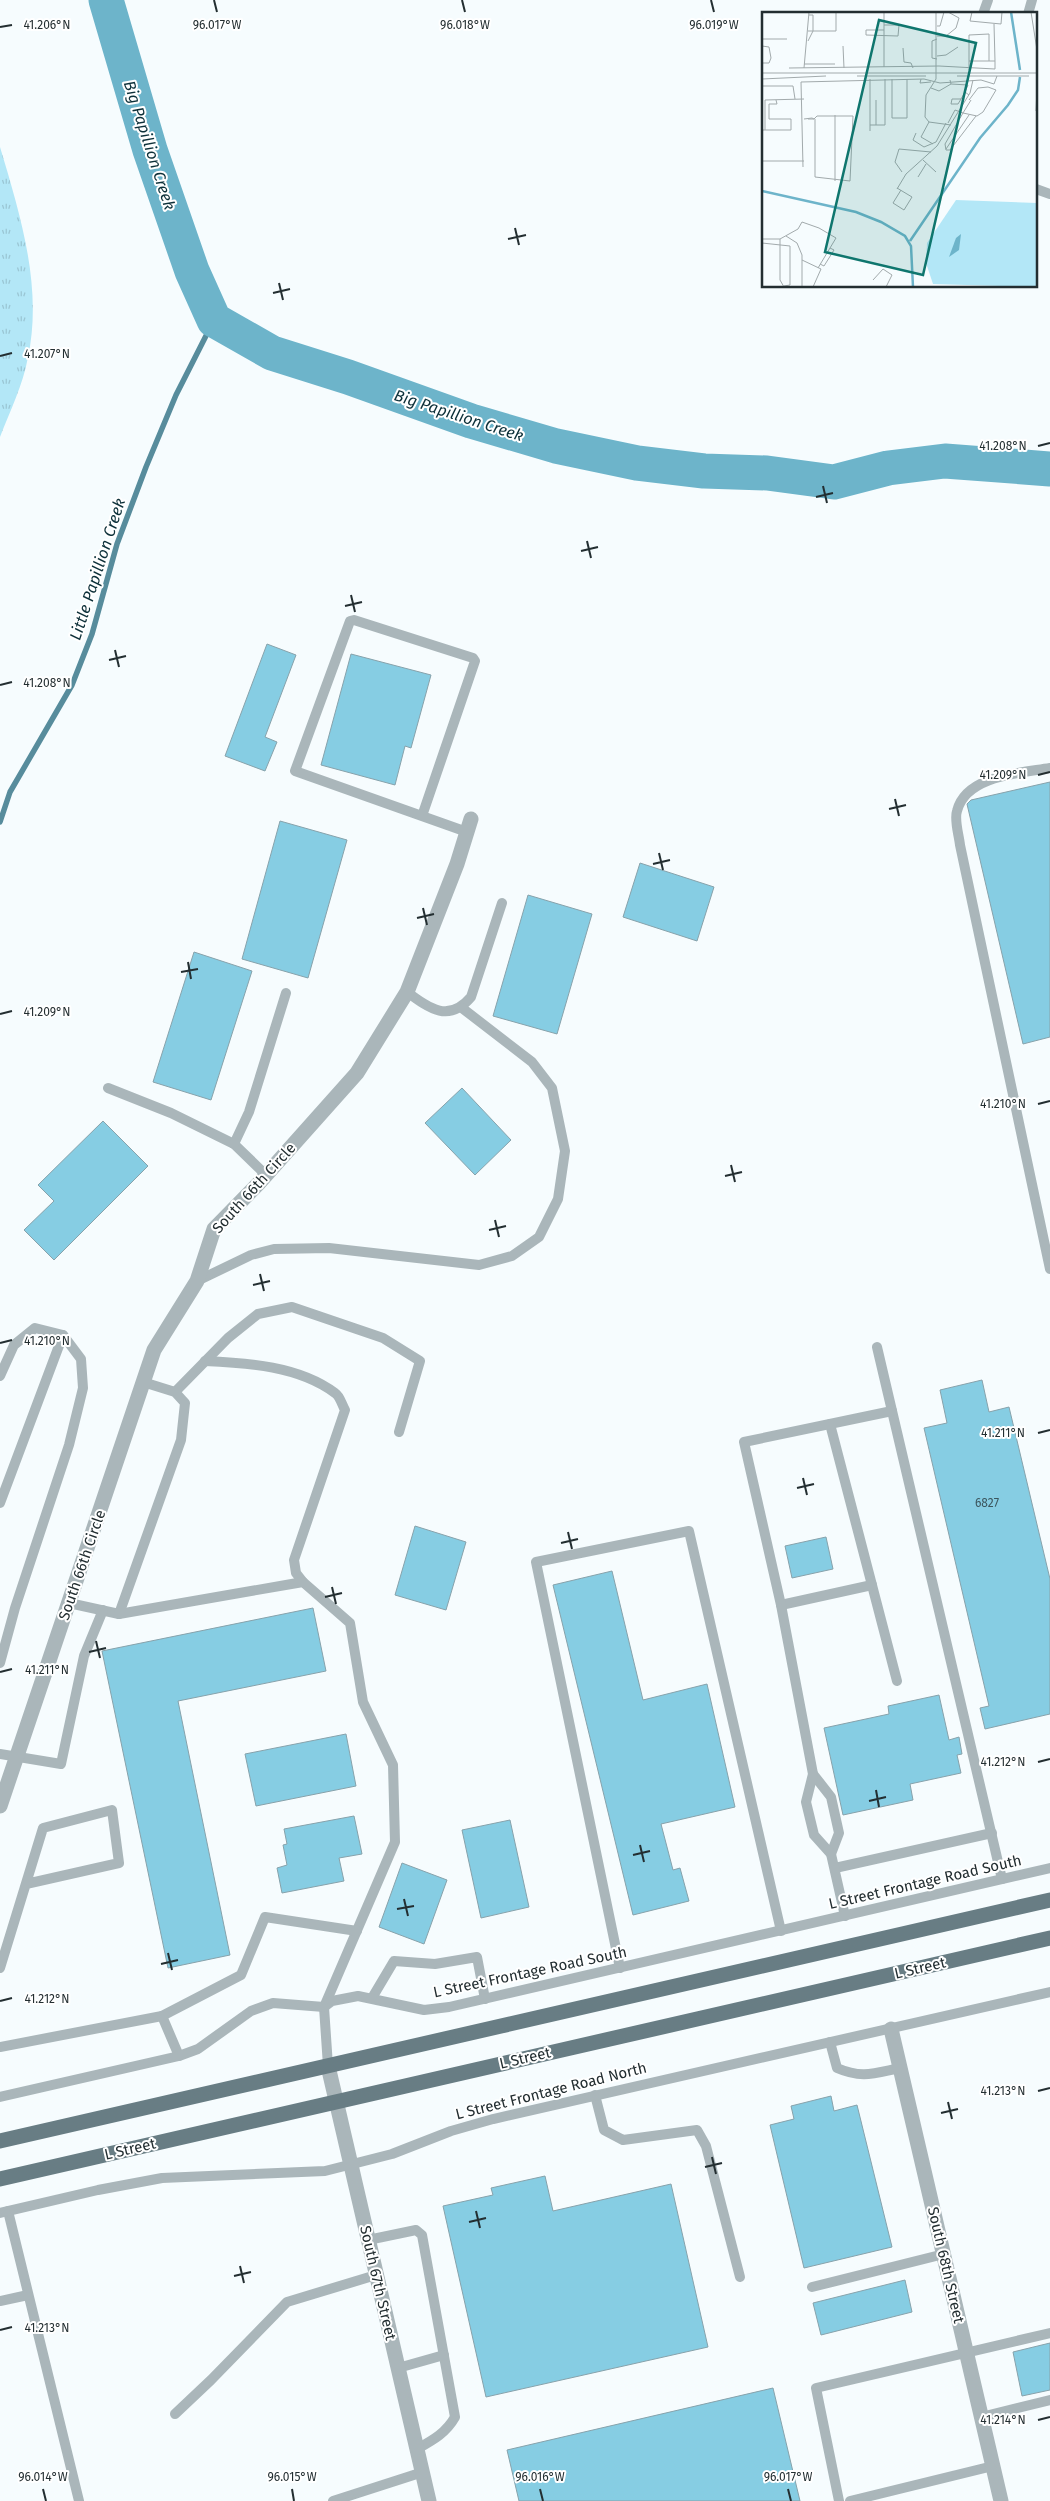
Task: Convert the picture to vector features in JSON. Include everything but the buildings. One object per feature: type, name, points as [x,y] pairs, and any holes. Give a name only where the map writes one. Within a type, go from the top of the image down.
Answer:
[{"type":"main road","points":[[0,2141],[1050,1900]]},
{"type":"main road","name":"L Street","points":[[0,2179],[1050,1938]]},
{"type":"street","name":"South 66th Circle","points":[[0,1806],[154,1350],[197,1281],[214,1229],[266,1175],[357,1073],[407,992],[469,826]]},
{"type":"street","name":"South 68th Street","points":[[891,2029],[1001,2501]]},
{"type":"street","name":"South 67th Street","points":[[328,2066],[429,2501]]},
{"type":"lane","points":[[984,12],[988,0]]},
{"type":"lane","points":[[1038,190],[1050,194]]},
{"type":"lane","points":[[422,816],[475,661],[473,658],[440,647],[354,620],[350,621],[295,771],[422,816],[469,826]]},
{"type":"lane","points":[[1050,768],[989,780],[971,790],[961,801],[956,812],[960,845],[1050,1269]]},
{"type":"lane","points":[[407,992],[430,1009],[448,1012],[462,1008],[471,997],[502,903]]},
{"type":"lane","points":[[234,1144],[249,1112],[286,993]]},
{"type":"lane","points":[[197,1281],[251,1255],[274,1249],[329,1248],[479,1265],[512,1256],[539,1237],[558,1199],[565,1151],[552,1088],[532,1062],[462,1008]]},
{"type":"lane","points":[[108,1088],[171,1113],[234,1144],[266,1175]]},
{"type":"lane","points":[[175,1392],[205,1361],[258,1314],[292,1307],[383,1338],[420,1361],[399,1432]]},
{"type":"lane","points":[[0,1376],[14,1344],[36,1328],[64,1335],[82,1359],[83,1388],[69,1445],[15,1608],[0,1663]]},
{"type":"lane","points":[[0,1503],[64,1335]]},
{"type":"lane","points":[[877,1347],[1002,1879]]},
{"type":"lane","points":[[205,1361],[248,1363],[295,1372],[337,1394],[344,1410],[294,1560],[296,1573],[303,1582],[350,1623],[363,1702],[393,1766],[395,1842],[324,2007],[328,2066]]},
{"type":"lane","points":[[119,1614],[180,1440],[185,1403],[175,1392],[143,1382]]},
{"type":"lane","points":[[845,1916],[836,1868],[831,1854],[814,1835],[806,1802],[813,1774],[781,1605],[744,1442],[892,1411]]},
{"type":"lane","points":[[830,1424],[897,1681]]},
{"type":"lane","points":[[620,1968],[536,1562],[689,1532],[780,1930]]},
{"type":"lane","points":[[69,1603],[119,1614],[303,1582]]},
{"type":"lane","points":[[781,1605],[872,1585]]},
{"type":"lane","points":[[0,1754],[17,1755],[61,1764],[84,1656],[103,1610]]},
{"type":"lane","points":[[813,1774],[831,1797],[839,1832],[831,1854]]},
{"type":"lane","points":[[0,1968],[43,1828],[112,1810],[119,1863],[26,1884]]},
{"type":"lane","points":[[836,1868],[992,1833]]},
{"type":"lane","name":"L Street Frontage Road South","points":[[324,2007],[332,2001],[350,1996],[372,1998],[424,2010],[485,1999],[1050,1868]]},
{"type":"lane","points":[[0,2047],[162,2016],[242,1975],[265,1917],[356,1931]]},
{"type":"lane","points":[[372,1998],[394,1961],[435,1964],[477,1957],[485,1999]]},
{"type":"lane","name":"L Street Frontage Road North","points":[[4,2212],[98,2190],[162,2178],[307,2174],[350,2165],[392,2154],[476,2123],[1050,1992]]},
{"type":"lane","points":[[0,2097],[179,2056],[198,2048],[251,2011],[263,2006],[279,2002],[324,2007]]},
{"type":"lane","points":[[162,2016],[179,2056]]},
{"type":"lane","points":[[830,2042],[837,2068],[852,2074],[864,2075],[900,2068]]},
{"type":"lane","points":[[595,2095],[604,2130],[623,2140],[697,2130],[706,2146],[740,2277]]},
{"type":"lane","points":[[4,2212],[28,2295],[78,2501]]},
{"type":"lane","points":[[368,2240],[416,2230],[422,2235],[455,2417],[450,2426],[417,2449]]},
{"type":"lane","points":[[812,2286],[944,2254]]},
{"type":"lane","points":[[175,2414],[287,2302],[376,2275]]},
{"type":"lane","points":[[0,2302],[28,2295]]},
{"type":"lane","points":[[839,2501],[816,2388],[1050,2333]]},
{"type":"lane","points":[[398,2368],[444,2355]]},
{"type":"lane","points":[[981,2417],[1050,2400]]},
{"type":"lane","points":[[850,2501],[993,2466]]},
{"type":"lane","points":[[333,2501],[423,2472]]},
{"type":"green space","points":[[0,147],[22,224],[31,277],[33,304],[32,331],[26,367],[20,388],[0,437]]},
{"type":"waterway","name":"Big Papillion Creek","points":[[106,0],[150,150],[192,271],[214,320],[272,353],[348,377],[471,421],[556,446],[637,463],[704,471],[767,473],[834,482],[888,468],[945,461],[1050,469]]},
{"type":"waterway","name":"Little Papillion Creek","points":[[0,822],[10,792],[72,685],[92,634],[117,544],[146,467],[176,395],[214,320]]}]
